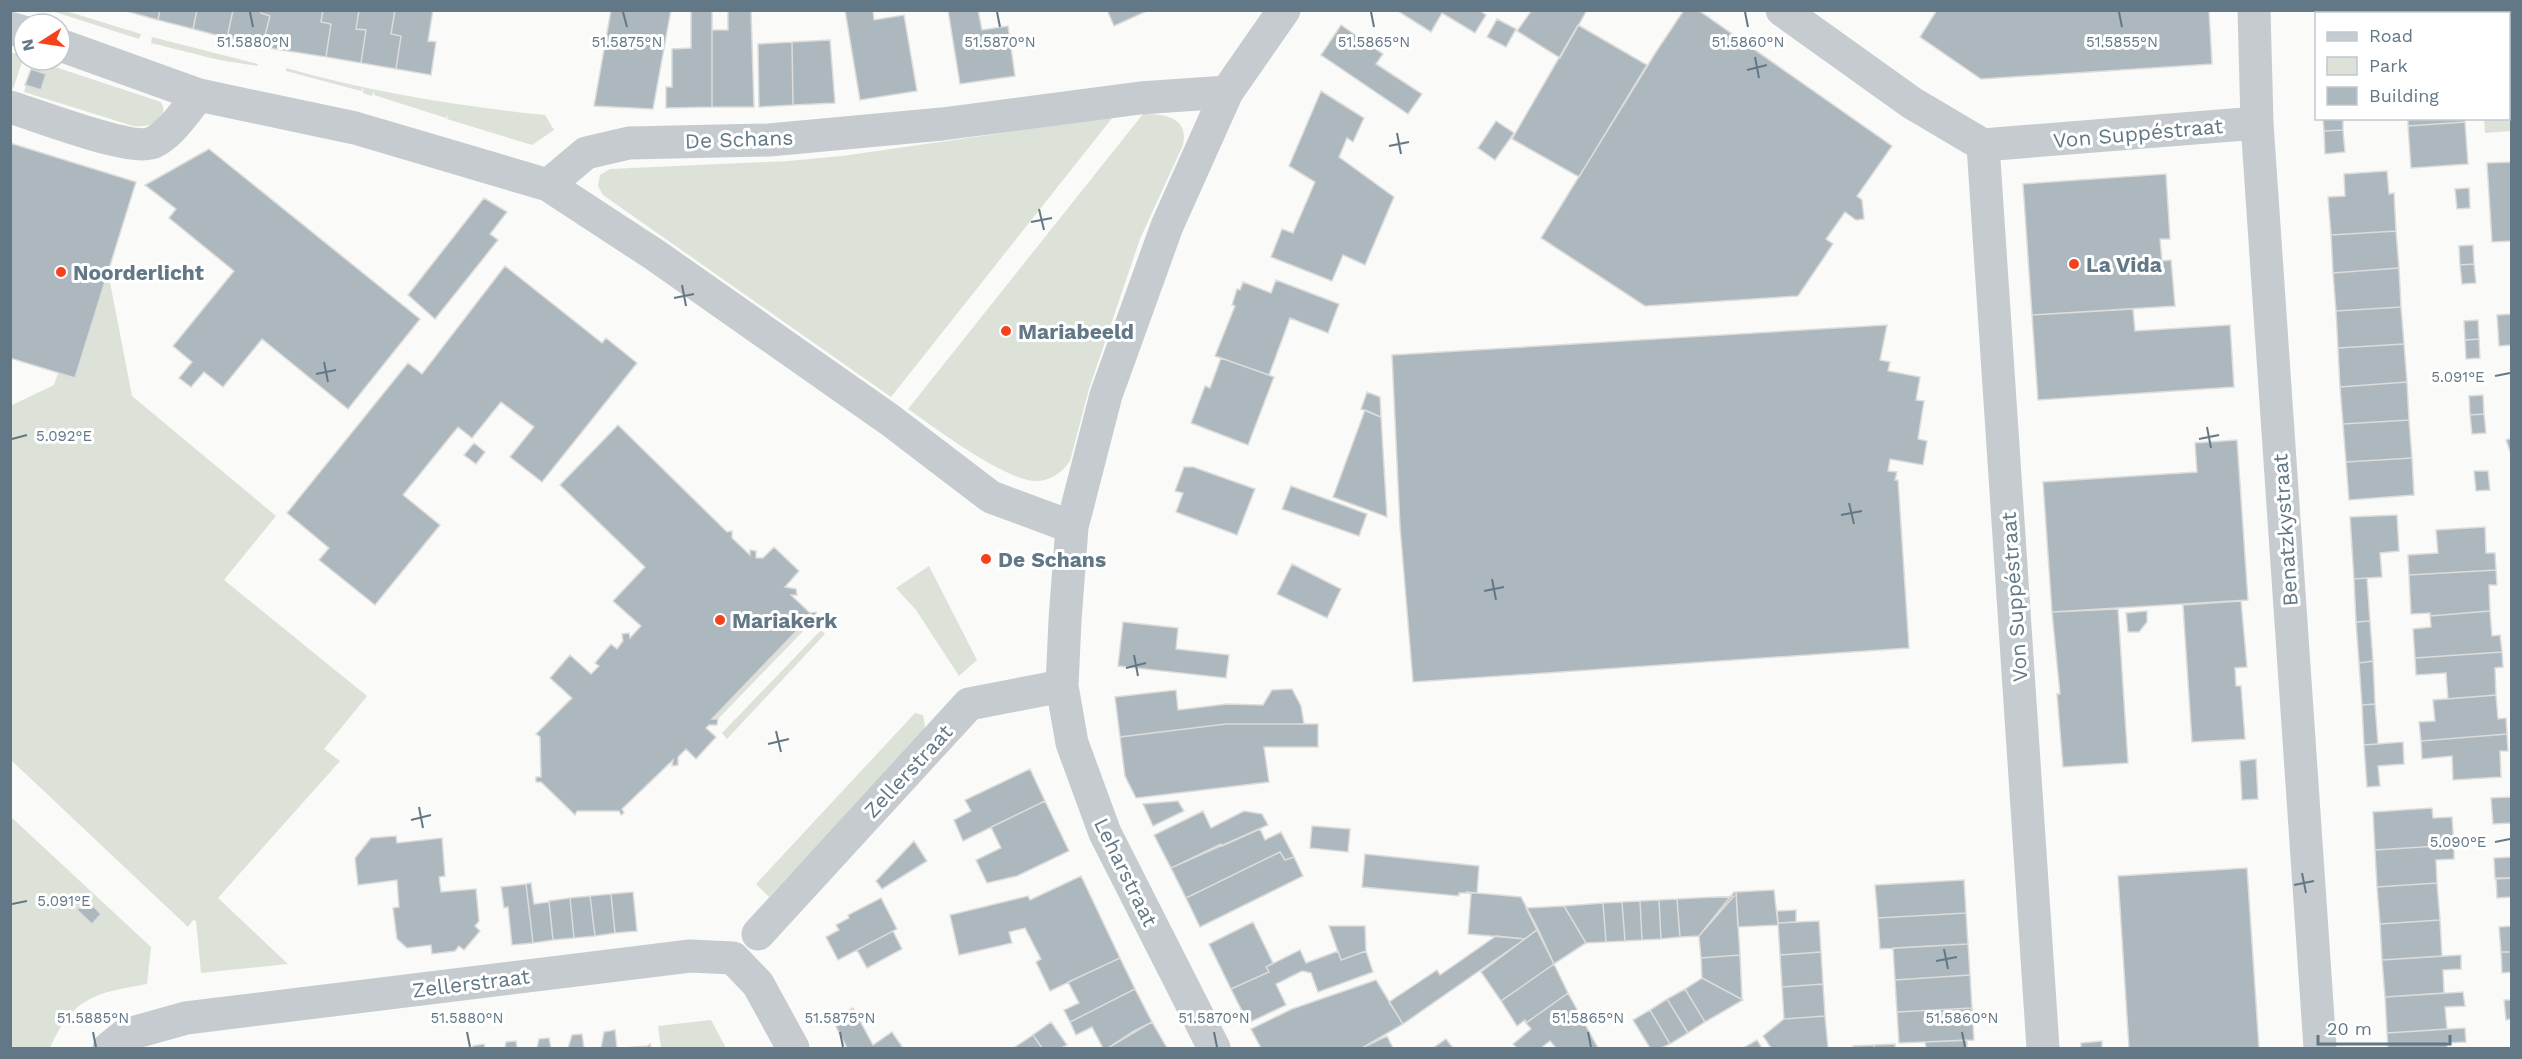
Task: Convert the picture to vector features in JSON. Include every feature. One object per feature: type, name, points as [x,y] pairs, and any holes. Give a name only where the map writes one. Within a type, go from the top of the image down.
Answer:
[{"type":"street","points":[[1062,686],[1072,527],[1106,395],[1167,226],[1227,92],[1284,10]]},
{"type":"street","points":[[1782,10],[1912,103],[1983,145]]},
{"type":"street","name":"Benatzkystraat","points":[[2254,10],[2258,123],[2320,1048]]},
{"type":"street","points":[[72,49],[199,95],[355,128],[548,185],[655,255],[821,372],[991,497],[1072,527]]},
{"type":"street","name":"De Schans","points":[[548,185],[586,153],[629,142],[769,140],[942,124],[1140,98],[1227,92]]},
{"type":"street","points":[[10,107],[119,142],[141,146],[153,143],[168,133],[199,95]]},
{"type":"street","name":"Von Suppéstraat","points":[[2043,1048],[1983,145],[2258,123]]},
{"type":"street","name":"Zellerstraat","points":[[758,934],[969,704],[1062,686]]},
{"type":"street","name":"Leharstraat","points":[[1062,686],[1072,743],[1105,833],[1214,1048]]},
{"type":"street","name":"Zellerstraat","points":[[108,1048],[125,1035],[186,1018],[690,956],[733,958],[758,984],[793,1048]]},
{"type":"green space","points":[[72,13],[141,34],[139,39],[72,17]]},
{"type":"green space","points":[[152,37],[258,64],[257,66],[219,60],[151,43]]},
{"type":"green space","points":[[2510,39],[2511,131],[2485,133],[2484,120],[2510,120]]},
{"type":"green space","points":[[10,52],[12,53],[12,72],[19,72],[13,89],[11,88]]},
{"type":"green space","points":[[286,68],[414,97],[545,115],[554,130],[532,145],[447,119],[448,114],[446,118],[374,95],[374,91],[372,96],[363,93],[363,88],[361,91],[286,71]]},
{"type":"green space","points":[[40,72],[70,72],[161,102],[163,114],[151,124],[133,126],[24,92],[26,85],[41,90],[46,74]]},
{"type":"green space","points":[[1143,114],[1167,116],[1174,119],[1182,128],[1183,145],[1140,239],[1089,389],[1070,461],[1059,473],[1046,480],[1036,481],[1022,478],[970,452],[908,409]]},
{"type":"green space","points":[[1113,117],[891,397],[603,195],[598,186],[600,175],[610,169],[788,161],[842,156]]},
{"type":"green space","points":[[108,272],[132,396],[276,516],[224,580],[367,696],[324,749],[340,761],[218,898],[288,964],[201,973],[196,921],[193,920],[188,927],[11,760],[10,406],[54,385],[58,373],[75,377]]},
{"type":"green space","points":[[929,566],[977,660],[959,676],[916,610],[896,588]]},
{"type":"green space","points":[[809,618],[813,621],[718,719],[712,719]]},
{"type":"green space","points":[[821,630],[825,634],[727,739],[722,733]]},
{"type":"green space","points":[[915,713],[923,715],[925,726],[922,734],[769,897],[756,884]]},
{"type":"green space","points":[[10,816],[151,947],[147,984],[113,991],[88,1000],[67,1018],[50,1048],[11,1048]],"holes":[[[87,900],[101,914],[92,923],[77,910]]]},
{"type":"green space","points":[[711,1020],[726,1048],[661,1048],[658,1026]]},
{"type":"building","points":[[122,10],[160,10],[158,20]]},
{"type":"building","points":[[160,10],[197,10],[193,29],[158,20]]},
{"type":"building","points":[[197,10],[233,10],[227,38],[193,29]]},
{"type":"building","points":[[233,10],[262,10],[261,13],[270,16],[262,47],[227,38]]},
{"type":"building","points":[[262,10],[323,10],[321,22],[331,24],[326,57],[262,47],[270,16],[261,13]]},
{"type":"building","points":[[323,10],[359,10],[356,29],[366,30],[361,63],[326,57],[331,24],[321,22]]},
{"type":"building","points":[[359,10],[395,10],[391,34],[401,36],[396,69],[361,63],[366,30],[356,29]]},
{"type":"building","points":[[395,10],[433,10],[428,41],[436,42],[431,75],[396,69],[401,36],[391,34]]},
{"type":"building","points":[[611,10],[671,10],[653,109],[594,106]]},
{"type":"building","points":[[691,10],[712,10],[712,107],[666,108],[666,87],[672,87],[672,49],[691,48]]},
{"type":"building","points":[[728,10],[751,10],[754,107],[712,107],[712,30],[728,30]]},
{"type":"building","points":[[845,10],[873,10],[874,20],[904,15],[917,91],[860,100]]},
{"type":"building","points":[[948,10],[978,10],[982,30],[1008,26],[1015,76],[960,84]]},
{"type":"building","points":[[1107,10],[1149,10],[1114,26]]},
{"type":"building","points":[[1396,10],[1479,10],[1486,15],[1475,33],[1442,13],[1431,32]]},
{"type":"building","points":[[1532,10],[1587,10],[1560,58],[1517,31]]},
{"type":"building","points":[[1684,10],[1698,10],[1892,146],[1857,196],[1862,200],[1864,219],[1856,220],[1845,212],[1826,239],[1833,244],[1798,296],[1645,306],[1541,238]]},
{"type":"building","points":[[1937,10],[2209,10],[2212,64],[1981,79],[1920,37]]},
{"type":"building","points":[[2401,10],[2458,10],[2458,12],[2401,12]]},
{"type":"building","points":[[1497,19],[1516,29],[1506,47],[1487,37]]},
{"type":"building","points":[[1341,25],[1383,54],[1376,64],[1422,94],[1408,114],[1321,55]]},
{"type":"building","points":[[1578,25],[1647,65],[1579,177],[1512,139]]},
{"type":"building","points":[[830,40],[835,103],[793,105],[792,42]]},
{"type":"building","points":[[792,42],[793,105],[759,107],[758,44]]},
{"type":"building","points":[[30,72],[46,74],[41,90],[25,85]]},
{"type":"building","points":[[1321,91],[1364,118],[1353,142],[1347,138],[1339,157],[1394,197],[1365,265],[1343,255],[1332,281],[1271,257],[1282,229],[1293,233],[1315,182],[1289,166]]},
{"type":"building","points":[[2323,120],[2343,120],[2343,130],[2324,131]]},
{"type":"building","points":[[2408,120],[2465,120],[2465,122],[2408,126]]},
{"type":"building","points":[[1496,121],[1514,133],[1495,160],[1478,148]]},
{"type":"building","points":[[2465,122],[2468,164],[2411,168],[2408,126]]},
{"type":"building","points":[[2343,130],[2345,152],[2325,154],[2324,131]]},
{"type":"building","name":"Noorderlicht","points":[[10,143],[136,182],[75,378],[10,358]]},
{"type":"building","points":[[209,149],[420,319],[348,409],[262,339],[223,387],[204,372],[191,387],[179,378],[192,362],[173,346],[234,271],[169,218],[176,209],[145,185]]},
{"type":"building","points":[[2512,162],[2512,241],[2492,242],[2487,163]]},
{"type":"building","points":[[2387,171],[2389,194],[2394,193],[2396,231],[2331,235],[2328,197],[2345,196],[2344,174]]},
{"type":"building","points":[[2166,174],[2170,239],[2160,239],[2162,261],[2171,260],[2175,306],[2032,315],[2023,184]]},
{"type":"building","points":[[2469,188],[2470,208],[2457,209],[2455,189]]},
{"type":"building","points":[[484,198],[507,212],[490,234],[498,240],[435,319],[408,295]]},
{"type":"building","points":[[2396,231],[2399,268],[2333,273],[2331,235]]},
{"type":"building","points":[[2473,245],[2474,264],[2460,265],[2459,246]]},
{"type":"building","points":[[2474,264],[2476,283],[2462,284],[2460,265]]},
{"type":"building","points":[[505,266],[602,343],[606,338],[637,363],[542,482],[510,457],[534,427],[501,402],[472,438],[458,427],[403,495],[440,525],[375,605],[319,560],[329,548],[287,513],[408,363],[422,374]]},
{"type":"building","points":[[2399,268],[2401,307],[2336,311],[2333,273]]},
{"type":"building","points":[[1276,280],[1339,304],[1328,333],[1290,318],[1269,375],[1215,356],[1235,306],[1232,305],[1237,289],[1240,290],[1243,282],[1271,293]]},
{"type":"building","points":[[2401,307],[2404,344],[2338,348],[2336,311]]},
{"type":"building","points":[[2133,309],[2135,331],[2230,325],[2234,387],[2038,400],[2032,315]]},
{"type":"building","points":[[2512,314],[2512,345],[2499,346],[2497,315]]},
{"type":"building","points":[[2478,320],[2479,339],[2465,340],[2464,321]]},
{"type":"building","points":[[1887,325],[1880,360],[1890,362],[1888,371],[1920,377],[1916,400],[1924,401],[1918,439],[1927,441],[1923,465],[1890,459],[1888,471],[1897,472],[1895,480],[1898,480],[1909,648],[1413,682],[1400,526],[1392,355]]},
{"type":"building","points":[[2479,339],[2480,358],[2466,359],[2465,340]]},
{"type":"building","points":[[2404,344],[2407,382],[2340,387],[2338,348]]},
{"type":"building","points":[[1221,358],[1274,377],[1248,445],[1191,423],[1205,386],[1210,388]]},
{"type":"building","points":[[2407,382],[2409,420],[2343,424],[2340,387]]},
{"type":"building","points":[[1367,392],[1380,397],[1381,417],[1361,409]]},
{"type":"building","points":[[2483,395],[2484,414],[2470,415],[2469,396]]},
{"type":"building","points":[[1365,410],[1381,417],[1387,517],[1333,497]]},
{"type":"building","points":[[2484,414],[2486,433],[2472,434],[2470,415]]},
{"type":"building","points":[[2409,420],[2412,458],[2346,462],[2343,424]]},
{"type":"building","name":"Mariakerk","points":[[618,425],[727,532],[732,531],[732,538],[750,555],[750,550],[756,551],[756,558],[763,558],[774,547],[799,571],[785,587],[796,589],[797,595],[791,595],[810,613],[816,612],[817,618],[812,621],[809,618],[712,719],[718,719],[717,725],[709,725],[706,728],[716,737],[696,759],[686,749],[678,757],[678,765],[672,766],[673,760],[622,809],[624,813],[621,815],[619,811],[577,811],[575,815],[541,782],[536,782],[536,777],[541,777],[540,737],[536,734],[572,698],[550,678],[570,655],[591,674],[599,666],[595,663],[611,644],[617,649],[623,641],[622,634],[629,633],[630,638],[641,626],[613,601],[645,567],[560,485]]},
{"type":"building","points":[[2512,438],[2512,457],[2506,440]]},
{"type":"building","points":[[2237,440],[2248,600],[2052,612],[2043,482],[2197,472],[2195,443]]},
{"type":"building","points":[[474,443],[485,452],[476,464],[464,455]]},
{"type":"building","points":[[2412,458],[2414,495],[2349,500],[2346,462]]},
{"type":"building","points":[[1184,467],[1193,467],[1255,489],[1237,535],[1176,512],[1183,493],[1175,491]]},
{"type":"building","points":[[2474,471],[2488,471],[2490,490],[2476,491]]},
{"type":"building","points":[[1291,486],[1367,514],[1359,536],[1282,509]]},
{"type":"building","points":[[2397,515],[2399,551],[2380,553],[2382,577],[2354,579],[2350,517]]},
{"type":"building","points":[[2485,527],[2486,553],[2495,553],[2496,570],[2409,575],[2408,555],[2438,553],[2436,530]]},
{"type":"building","points":[[1292,564],[1341,589],[1327,618],[1277,594]]},
{"type":"building","points":[[2496,570],[2497,585],[2489,585],[2490,611],[2430,616],[2430,613],[2411,614],[2409,575]]},
{"type":"building","points":[[2367,578],[2370,621],[2356,622],[2354,579]]},
{"type":"building","points":[[2241,601],[2247,667],[2235,668],[2236,686],[2241,686],[2245,739],[2192,742],[2183,605]]},
{"type":"building","points":[[2118,609],[2128,763],[2063,767],[2057,694],[2060,694],[2052,612]]},
{"type":"building","points":[[2147,611],[2147,622],[2139,632],[2128,632],[2126,613]]},
{"type":"building","points":[[2490,611],[2492,636],[2500,635],[2502,652],[2415,658],[2413,629],[2431,627],[2430,616]]},
{"type":"building","points":[[2370,621],[2373,661],[2359,663],[2356,622]]},
{"type":"building","points":[[1123,622],[1178,628],[1176,649],[1229,655],[1226,678],[1118,666]]},
{"type":"building","points":[[2502,652],[2503,667],[2495,668],[2496,695],[2448,699],[2446,673],[2416,675],[2415,658]]},
{"type":"building","points":[[2373,661],[2375,704],[2362,705],[2359,663]]},
{"type":"building","points":[[1292,689],[1301,706],[1304,724],[1226,724],[1120,737],[1115,697],[1176,690],[1178,710],[1227,704],[1263,705],[1272,690]]},
{"type":"building","points":[[2496,695],[2498,719],[2506,718],[2507,734],[2421,741],[2419,722],[2435,721],[2433,700]]},
{"type":"building","points":[[2375,704],[2378,744],[2364,745],[2362,705]]},
{"type":"building","points":[[1226,724],[1318,724],[1318,747],[1264,747],[1269,782],[1136,798],[1125,776],[1120,737]]},
{"type":"building","points":[[2507,734],[2508,751],[2500,751],[2501,777],[2453,780],[2452,756],[2422,759],[2421,741]]},
{"type":"building","points":[[2403,742],[2404,764],[2378,766],[2380,786],[2367,787],[2364,745]]},
{"type":"building","points":[[2256,759],[2258,799],[2242,800],[2240,761]]},
{"type":"building","points":[[1030,769],[1045,801],[963,841],[954,820],[971,811],[965,800]]},
{"type":"building","points":[[2511,797],[2512,823],[2493,824],[2491,798]]},
{"type":"building","points":[[1045,801],[1069,851],[1017,876],[987,883],[976,860],[1001,848],[991,827]]},
{"type":"building","points":[[1178,801],[1184,811],[1153,826],[1143,804]]},
{"type":"building","points":[[2432,808],[2433,818],[2452,817],[2454,845],[2375,850],[2373,812]]},
{"type":"building","points":[[1203,811],[1211,828],[1244,811],[1262,814],[1268,825],[1171,868],[1154,835]]},
{"type":"building","points":[[1312,826],[1350,829],[1348,852],[1310,848]]},
{"type":"building","points":[[1260,829],[1265,840],[1281,832],[1294,857],[1285,860],[1280,852],[1186,898],[1171,868],[1221,844],[1222,846]]},
{"type":"building","points":[[396,836],[397,843],[442,838],[445,876],[439,877],[441,892],[476,889],[479,921],[475,926],[480,931],[464,950],[459,946],[455,951],[432,954],[431,945],[407,948],[397,939],[393,908],[399,907],[397,880],[358,885],[355,858],[371,838]]},
{"type":"building","points":[[914,841],[927,861],[882,889],[876,881]]},
{"type":"building","points":[[2454,845],[2454,859],[2436,860],[2437,883],[2377,887],[2375,850]]},
{"type":"building","points":[[1280,852],[1285,860],[1294,857],[1303,876],[1200,927],[1186,898]]},
{"type":"building","points":[[1365,854],[1479,866],[1477,893],[1459,893],[1459,896],[1362,887]]},
{"type":"building","points":[[2512,857],[2512,878],[2495,879],[2494,858]]},
{"type":"building","points":[[2247,868],[2259,1048],[2129,1048],[2118,876]]},
{"type":"building","points":[[1081,876],[1120,958],[1050,991],[1036,962],[1041,959],[1025,928],[1009,932],[1012,943],[959,955],[950,915],[1028,896],[1030,900]]},
{"type":"building","points":[[2496,878],[2512,878],[2512,897],[2497,898]]},
{"type":"building","points":[[1964,880],[1966,913],[1878,918],[1875,885]]},
{"type":"building","points":[[531,883],[534,904],[549,902],[553,940],[533,943],[526,884]]},
{"type":"building","points":[[2437,883],[2440,920],[2380,924],[2377,887]]},
{"type":"building","points":[[526,884],[533,943],[512,945],[508,907],[504,908],[501,887]]},
{"type":"building","points":[[1774,890],[1778,925],[1738,927],[1736,892]]},
{"type":"building","points":[[633,892],[637,931],[615,933],[611,894]]},
{"type":"building","points":[[1466,892],[1521,897],[1538,929],[1525,939],[1468,934],[1471,894]]},
{"type":"building","points":[[1736,892],[1740,955],[1701,958],[1699,936]]},
{"type":"building","points":[[611,894],[615,933],[595,936],[590,896]]},
{"type":"building","points":[[590,896],[595,936],[574,938],[570,898]]},
{"type":"building","points":[[1734,896],[1699,936],[1680,937],[1677,899]]},
{"type":"building","points":[[570,898],[574,938],[553,940],[549,901]]},
{"type":"building","points":[[881,898],[897,929],[838,960],[826,937],[839,930],[836,925],[849,918],[848,915]]},
{"type":"building","points":[[1677,899],[1680,937],[1661,939],[1659,900]]},
{"type":"building","points":[[87,900],[101,914],[92,924],[77,910]]},
{"type":"building","points":[[1659,900],[1661,939],[1642,940],[1640,901]]},
{"type":"building","points":[[1640,901],[1642,940],[1625,941],[1622,902]]},
{"type":"building","points":[[1622,902],[1625,941],[1606,942],[1603,903]]},
{"type":"building","points":[[1603,903],[1606,942],[1586,943],[1564,906]]},
{"type":"building","points":[[1564,906],[1586,943],[1554,964],[1526,908]]},
{"type":"building","points":[[1796,910],[1796,922],[1778,923],[1777,911]]},
{"type":"building","points":[[1966,913],[1968,944],[1880,949],[1878,918]]},
{"type":"building","points":[[2440,920],[2442,956],[2382,960],[2380,924]]},
{"type":"building","points":[[1819,921],[1821,952],[1780,955],[1778,923]]},
{"type":"building","points":[[1253,922],[1273,963],[1266,967],[1269,972],[1231,989],[1209,944]]},
{"type":"building","points":[[1329,926],[1365,926],[1366,951],[1341,960]]},
{"type":"building","points":[[2512,926],[2512,952],[2501,952],[2499,927]]},
{"type":"building","points":[[1538,929],[1554,964],[1501,1001],[1481,972]]},
{"type":"building","points":[[893,931],[902,949],[867,968],[857,950]]},
{"type":"building","points":[[1496,936],[1525,939],[1403,1024],[1389,1002],[1437,970],[1440,975]]},
{"type":"building","points":[[1968,944],[1970,975],[1895,980],[1893,948]]},
{"type":"building","points":[[1300,950],[1306,963],[1338,951],[1341,960],[1366,951],[1373,972],[1318,992],[1311,973],[1302,971],[1276,984],[1286,1005],[1248,1023],[1231,989],[1269,972],[1266,967]]},
{"type":"building","points":[[1821,952],[1823,984],[1782,987],[1780,955]]},
{"type":"building","points":[[2501,952],[2512,952],[2512,972],[2502,973]]},
{"type":"building","points":[[1740,955],[1743,1000],[1702,978],[1701,958]]},
{"type":"building","points":[[2461,955],[2461,969],[2443,970],[2444,993],[2385,997],[2382,960]]},
{"type":"building","points":[[1120,958],[1135,989],[1070,1022],[1064,1010],[1079,1003],[1068,982]]},
{"type":"building","points":[[1554,964],[1568,993],[1526,1023],[1525,1020],[1517,1026],[1501,1001]]},
{"type":"building","points":[[1970,975],[1972,1008],[1897,1012],[1895,980]]},
{"type":"building","points":[[1702,978],[1743,1000],[1705,1022],[1685,989]]},
{"type":"building","points":[[1376,980],[1403,1024],[1362,1048],[1261,1048],[1251,1029],[1292,1009]]},
{"type":"building","points":[[1823,984],[1825,1016],[1784,1019],[1782,987]]},
{"type":"building","points":[[1135,989],[1152,1022],[1108,1048],[1103,1048],[1092,1027],[1076,1035],[1070,1022]]},
{"type":"building","points":[[1685,989],[1705,1022],[1688,1033],[1667,999]]},
{"type":"building","points":[[2463,992],[2465,1006],[2445,1007],[2447,1029],[2387,1033],[2385,997]]},
{"type":"building","points":[[1568,993],[1598,1048],[1556,1048],[1550,1041],[1541,1048],[1517,1048],[1513,1044],[1531,1029],[1526,1023]]},
{"type":"building","points":[[1667,999],[1688,1033],[1670,1044],[1650,1010]]},
{"type":"building","points":[[2504,1000],[2512,1000],[2512,1027],[2511,1019],[2506,1020]]},
{"type":"building","points":[[853,1008],[873,1045],[892,1032],[903,1048],[847,1048],[832,1019]]},
{"type":"building","points":[[1972,1008],[1974,1040],[1899,1043],[1897,1012]]},
{"type":"building","points":[[1650,1010],[1670,1044],[1661,1048],[1650,1048],[1633,1020]]},
{"type":"building","points":[[1825,1016],[1828,1048],[1771,1048],[1763,1036],[1784,1019]]},
{"type":"building","points":[[1051,1022],[1067,1045],[1061,1048],[1042,1048],[1033,1035]]},
{"type":"building","points":[[1152,1022],[1167,1048],[1108,1048],[1134,1031]]},
{"type":"building","points":[[2465,1028],[2466,1042],[2447,1043],[2447,1048],[2388,1048],[2387,1033]]},
{"type":"building","points":[[615,1030],[617,1048],[601,1048],[604,1032]]},
{"type":"building","points":[[582,1034],[584,1048],[568,1048],[572,1035]]},
{"type":"building","points":[[1033,1035],[1042,1048],[1015,1047]]},
{"type":"building","points":[[1387,1036],[1393,1048],[1362,1048]]},
{"type":"building","points":[[549,1038],[551,1048],[537,1048],[539,1039]]},
{"type":"building","points":[[1446,1039],[1453,1048],[1433,1048]]},
{"type":"building","points":[[1757,1040],[1762,1048],[1743,1048]]},
{"type":"building","points":[[1967,1040],[1967,1048],[1926,1048],[1925,1042]]},
{"type":"building","points":[[516,1041],[517,1048],[505,1048],[506,1042]]},
{"type":"building","points":[[2102,1041],[2102,1048],[2081,1048],[2081,1043]]},
{"type":"building","points":[[484,1044],[485,1048],[473,1048],[473,1046]]},
{"type":"building","points":[[650,1044],[651,1048],[623,1048],[648,1046]]},
{"type":"building","points":[[1895,1044],[1895,1048],[1874,1048],[1874,1045]]},
{"type":"building","points":[[1874,1045],[1874,1048],[1854,1048],[1853,1046]]},
{"type":"place","name":"La Vida","points":[[2074,264]]},
{"type":"place","name":"Noorderlicht","points":[[61,272]]},
{"type":"place","name":"Mariabeeld","points":[[1006,331]]},
{"type":"place","name":"De Schans","points":[[986,559]]},
{"type":"place","name":"Mariakerk","points":[[720,620]]}]
